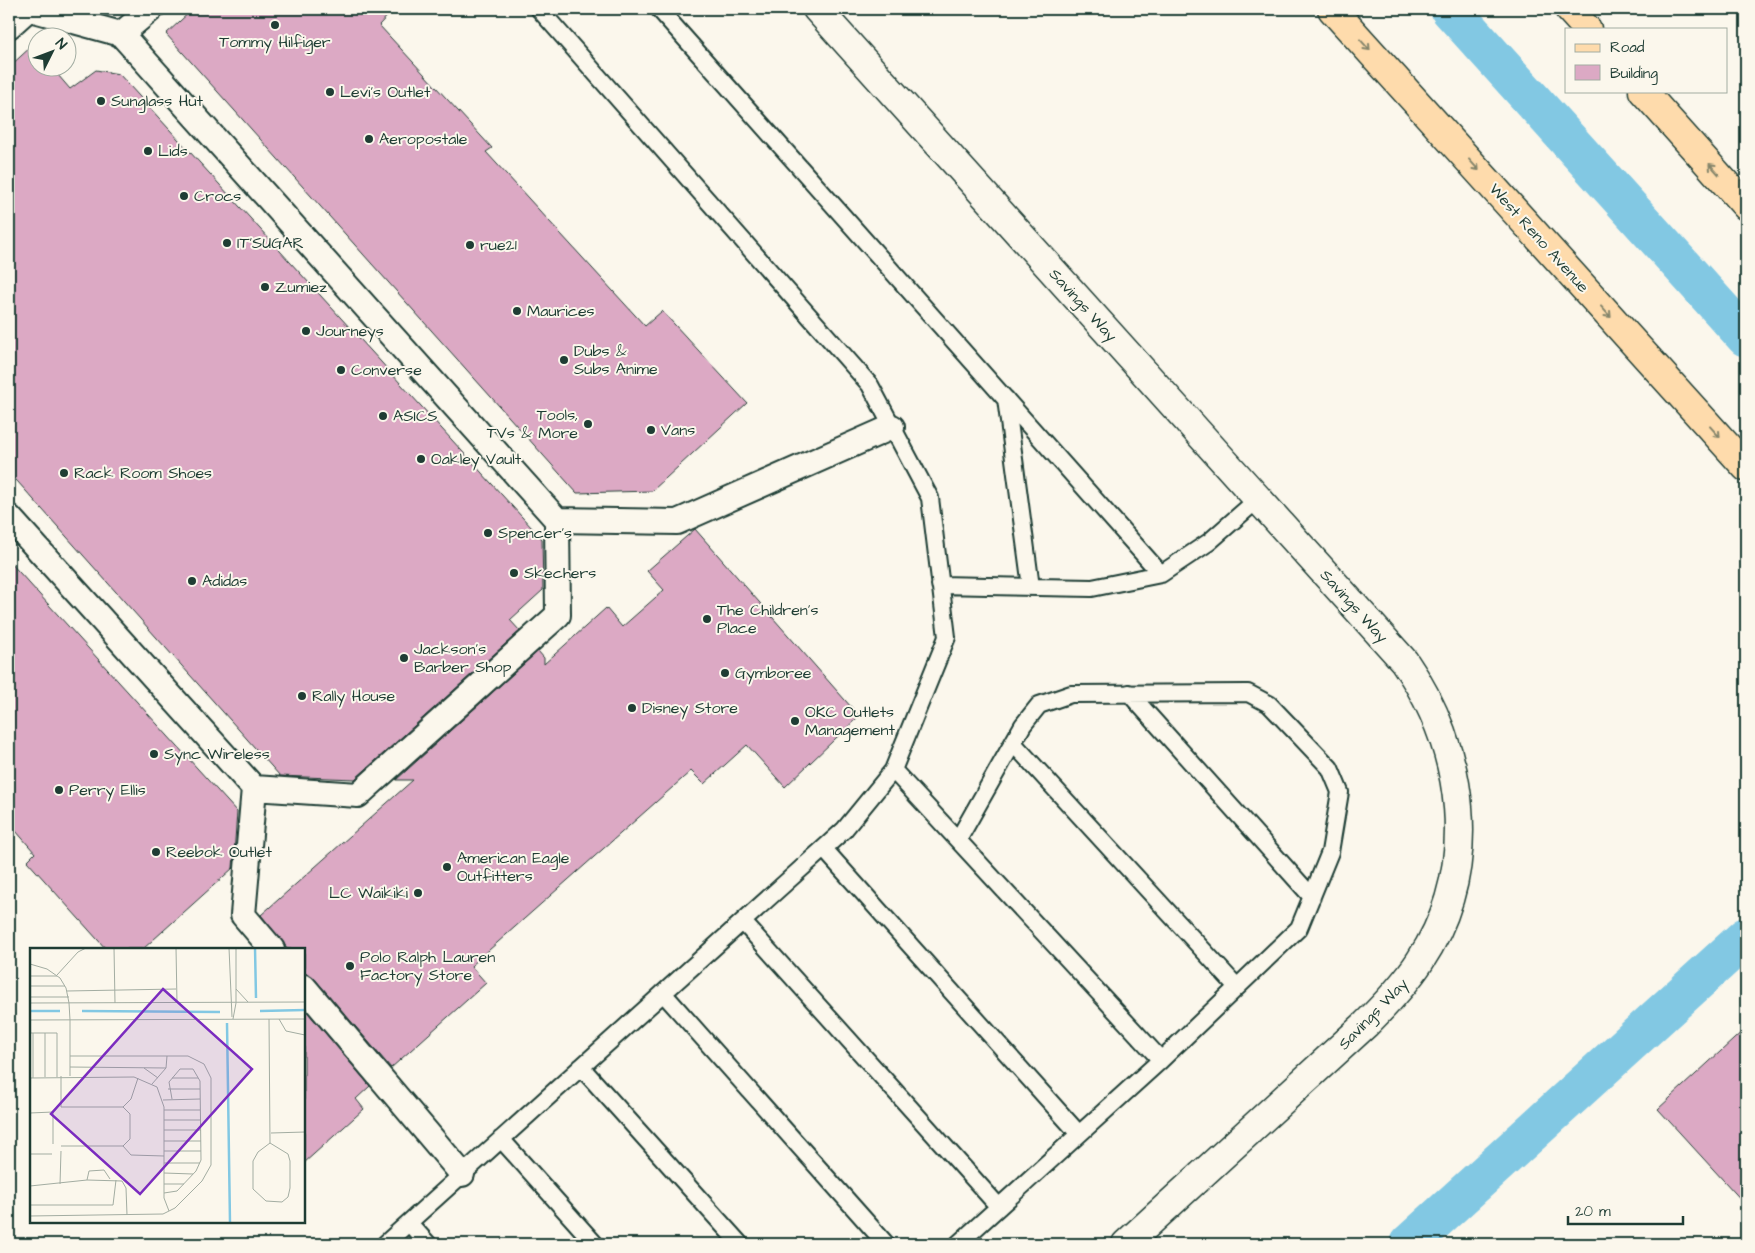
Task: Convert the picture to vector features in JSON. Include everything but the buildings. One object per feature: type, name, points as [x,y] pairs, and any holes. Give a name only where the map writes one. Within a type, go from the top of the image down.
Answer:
[{"type":"main road","name":"West Reno Avenue","points":[[1332,9],[1746,467]]},
{"type":"main road","points":[[1569,9],[1586,28]]},
{"type":"main road","points":[[1644,92],[1745,202]]},
{"type":"street","points":[[9,26],[29,9],[121,34],[557,520],[558,615],[358,795],[254,788],[9,516]]},
{"type":"street","points":[[121,34],[151,9]]},
{"type":"street","name":"Savings Way","points":[[817,9],[1404,661],[1433,708],[1448,748],[1456,792],[1460,838],[1453,882],[1443,917],[1421,960],[1397,993],[1366,1024],[1126,1244]]},
{"type":"street","points":[[557,520],[677,522],[892,427]]},
{"type":"street","points":[[254,788],[243,915],[271,948]]},
{"type":"street","points":[[305,988],[462,1174]]},
{"type":"lane","points":[[385,1244],[844,830],[893,770],[947,637],[930,498],[870,385],[539,9]]},
{"type":"lane","points":[[659,9],[1161,574]]},
{"type":"lane","points":[[1006,399],[1031,587]]},
{"type":"lane","points":[[940,585],[1092,588],[1161,574],[1209,542],[1258,499]]},
{"type":"lane","points":[[1129,693],[1312,898]]},
{"type":"lane","points":[[958,840],[1013,743],[1039,705],[1071,694],[1248,693],[1269,704],[1330,768],[1340,792],[1330,852],[1299,928],[1161,1060],[958,1244]]},
{"type":"lane","points":[[1013,743],[1237,987]]},
{"type":"lane","points":[[893,770],[1161,1060]]},
{"type":"lane","points":[[824,849],[1079,1134]]},
{"type":"lane","points":[[743,922],[999,1207]]},
{"type":"lane","points":[[663,993],[886,1244]]},
{"type":"lane","points":[[581,1067],[740,1244]]},
{"type":"lane","points":[[501,1140],[595,1244]]},
{"type":"lane","points":[[409,1223],[428,1244]]},
{"type":"waterway","points":[[1450,9],[1746,337]]},
{"type":"waterway","points":[[1409,1244],[1746,937]]},
{"type":"place","name":"Tommy Hilfiger","points":[[275,25]]},
{"type":"place","name":"Levi's Outlet","points":[[330,92]]},
{"type":"place","name":"Sunglass Hut","points":[[101,101]]},
{"type":"place","name":"Aeropostale","points":[[369,139]]},
{"type":"place","name":"Lids","points":[[148,151]]},
{"type":"place","name":"Crocs","points":[[184,196]]},
{"type":"place","name":"IT'SUGAR","points":[[227,243]]},
{"type":"place","name":"rue21","points":[[470,245]]},
{"type":"place","name":"Zumiez","points":[[265,287]]},
{"type":"place","name":"Maurices","points":[[517,311]]},
{"type":"place","name":"Journeys","points":[[306,331]]},
{"type":"place","name":"Dubs & Subs Anime","points":[[564,360]]},
{"type":"place","name":"Converse","points":[[341,370]]},
{"type":"place","name":"ASICS","points":[[383,416]]},
{"type":"place","name":"Tools, TVs & More","points":[[588,424]]},
{"type":"place","name":"Vans","points":[[651,430]]},
{"type":"place","name":"Oakley Vault","points":[[421,459]]},
{"type":"place","name":"Rack Room Shoes","points":[[64,473]]},
{"type":"place","name":"Spencer's","points":[[488,533]]},
{"type":"place","name":"Skechers","points":[[514,573]]},
{"type":"place","name":"Adidas","points":[[192,581]]},
{"type":"place","name":"The Children's Place","points":[[707,619]]},
{"type":"place","name":"Jackson's Barber Shop","points":[[404,658]]},
{"type":"place","name":"Gymboree","points":[[725,673]]},
{"type":"place","name":"Rally House","points":[[302,696]]},
{"type":"place","name":"Disney Store","points":[[632,708]]},
{"type":"place","name":"OKC Outlets Management","points":[[795,721]]},
{"type":"place","name":"Sync Wireless","points":[[154,754]]},
{"type":"place","name":"Perry Ellis","points":[[59,790]]},
{"type":"place","name":"Reebok Outlet","points":[[156,852]]},
{"type":"place","name":"American Eagle Outfitters","points":[[447,867]]},
{"type":"place","name":"LC Waikiki","points":[[418,893]]},
{"type":"place","name":"Polo Ralph Lauren Factory Store","points":[[350,966]]}]
